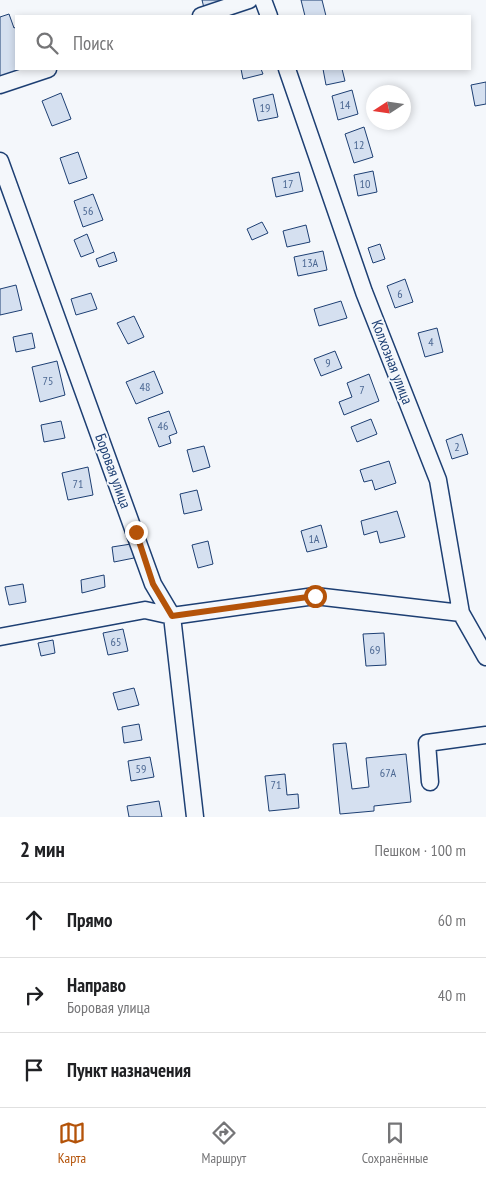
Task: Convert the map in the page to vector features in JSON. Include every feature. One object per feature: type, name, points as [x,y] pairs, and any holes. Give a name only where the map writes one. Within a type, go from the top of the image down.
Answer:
[{"type":"lane","points":[[205,15],[249,0]]},
{"type":"lane","points":[[263,0],[269,15]]},
{"type":"lane","points":[[0,85],[45,70]]},
{"type":"lane","name":"Колхозная улица","points":[[287,70],[364,292],[438,480],[461,613],[486,656]]},
{"type":"lane","name":"Боровая улица","points":[[0,161],[153,584],[172,616],[195,817]]},
{"type":"lane","points":[[0,637],[145,610],[172,616],[315,596],[461,613]]},
{"type":"lane","points":[[430,782],[427,743],[486,735]]},
{"type":"building","points":[[202,0],[235,0],[204,8]]},
{"type":"building","points":[[301,0],[322,0],[326,15],[305,15]]},
{"type":"building","points":[[9,14],[15,28],[15,70],[20,70],[0,77],[0,17]]},
{"type":"building","points":[[241,70],[261,70],[263,74],[243,79]]},
{"type":"building","points":[[323,70],[342,70],[345,81],[326,85]]},
{"type":"building","points":[[486,82],[486,104],[475,106],[471,85]]},
{"type":"building","points":[[352,90],[358,114],[338,120],[332,96]]},
{"type":"building","points":[[61,93],[71,119],[52,126],[42,101]]},
{"type":"building","points":[[273,94],[278,117],[258,121],[253,99]]},
{"type":"building","points":[[364,127],[373,157],[354,163],[345,134]]},
{"type":"building","points":[[78,152],[87,178],[69,184],[60,158]]},
{"type":"building","points":[[373,171],[377,192],[358,196],[354,175]]},
{"type":"building","points":[[299,172],[303,191],[276,197],[272,178]]},
{"type":"building","points":[[93,194],[103,220],[83,227],[74,201]]},
{"type":"building","points":[[262,222],[268,233],[252,240],[247,229]]},
{"type":"building","points":[[306,225],[310,242],[287,247],[283,231]]},
{"type":"building","points":[[87,234],[94,252],[81,257],[74,240]]},
{"type":"building","points":[[380,244],[385,259],[373,263],[368,248]]},
{"type":"building","points":[[323,251],[327,270],[298,276],[294,257]]},
{"type":"building","points":[[114,252],[117,261],[99,267],[96,259]]},
{"type":"building","points":[[405,279],[413,302],[395,308],[387,286]]},
{"type":"building","points":[[16,285],[22,310],[0,315],[0,289]]},
{"type":"building","points":[[91,293],[97,309],[76,315],[71,299]]},
{"type":"building","points":[[341,301],[347,318],[319,326],[314,309]]},
{"type":"building","points":[[134,316],[144,337],[128,344],[117,323]]},
{"type":"building","points":[[437,328],[443,352],[425,357],[418,333]]},
{"type":"building","points":[[32,333],[35,348],[16,352],[13,337]]},
{"type":"building","points":[[335,351],[342,368],[321,376],[314,359]]},
{"type":"building","points":[[57,361],[65,395],[40,402],[32,367]]},
{"type":"building","points":[[154,371],[163,393],[136,404],[126,382]]},
{"type":"building","points":[[369,374],[379,401],[344,415],[339,402],[352,397],[347,383]]},
{"type":"building","points":[[169,411],[177,433],[169,436],[171,443],[159,447],[148,418]]},
{"type":"building","points":[[371,419],[377,434],[357,442],[351,427]]},
{"type":"building","points":[[61,421],[65,438],[44,442],[41,425]]},
{"type":"building","points":[[462,434],[468,454],[452,459],[446,440]]},
{"type":"building","points":[[204,446],[210,467],[193,472],[187,450]]},
{"type":"building","points":[[389,461],[396,483],[375,490],[372,480],[364,482],[360,470]]},
{"type":"building","points":[[88,467],[93,495],[68,500],[62,473]]},
{"type":"building","points":[[197,490],[202,510],[184,514],[180,494]]},
{"type":"building","points":[[397,511],[405,537],[380,543],[377,531],[364,535],[361,521]]},
{"type":"building","points":[[321,525],[327,547],[307,552],[301,531]]},
{"type":"building","points":[[208,541],[213,564],[198,568],[192,545]]},
{"type":"building","points":[[131,544],[134,558],[114,562],[112,547]]},
{"type":"building","points":[[104,575],[105,587],[82,593],[81,580]]},
{"type":"building","points":[[23,584],[26,602],[9,605],[5,587]]},
{"type":"building","points":[[123,629],[128,651],[108,655],[103,633]]},
{"type":"building","points":[[384,633],[386,665],[366,666],[363,634]]},
{"type":"building","points":[[53,640],[55,653],[41,656],[38,643]]},
{"type":"building","points":[[134,688],[139,705],[118,710],[113,693]]},
{"type":"building","points":[[139,724],[142,740],[124,743],[122,727]]},
{"type":"building","points":[[346,743],[352,789],[369,787],[366,758],[406,754],[411,802],[374,806],[374,811],[340,814],[333,744]]},
{"type":"building","points":[[150,757],[154,777],[131,781],[128,761]]},
{"type":"building","points":[[285,774],[287,795],[298,794],[299,808],[269,811],[265,776]]},
{"type":"building","points":[[159,801],[162,817],[129,817],[127,806]]},
{"type":"route","points":[[136,532],[153,584],[172,616],[315,596]]}]
